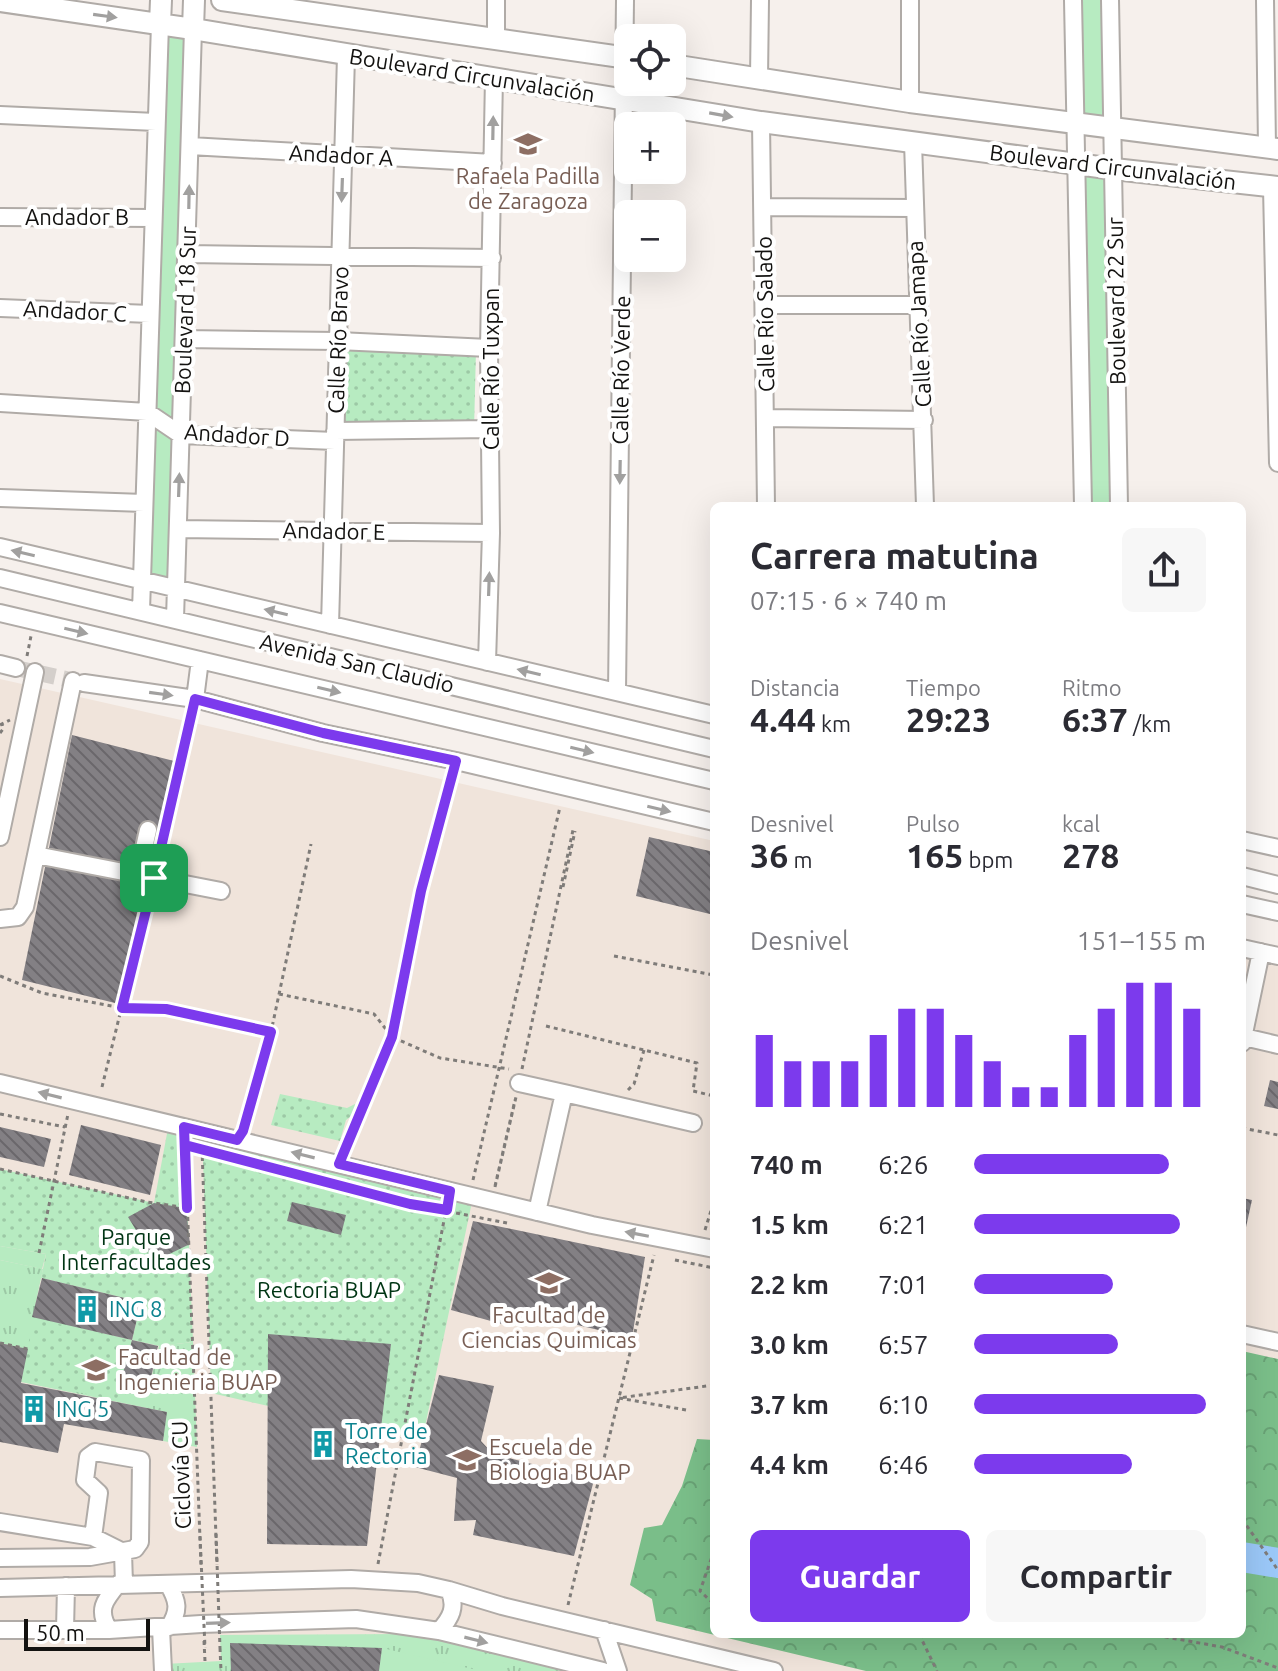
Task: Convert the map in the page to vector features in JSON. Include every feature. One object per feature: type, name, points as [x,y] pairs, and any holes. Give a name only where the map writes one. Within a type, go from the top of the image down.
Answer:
[{"type":"main road","name":"Boulevard 18 Sur","points":[[160,24],[161,0]]},
{"type":"main road","name":"Boulevard 18 Sur","points":[[193,29],[194,0]]},
{"type":"main road","name":"Boulevard Circunvalación","points":[[222,0],[344,8],[496,38],[614,56]]},
{"type":"main road","name":"Boulevard Circunvalación","points":[[0,1],[193,29],[761,122],[1275,187]]},
{"type":"main road","name":"Boulevard Circunvalación","points":[[686,67],[910,102],[1272,148]]},
{"type":"street","points":[[496,0],[496,38]]},
{"type":"street","name":"Calle Río Verde","points":[[625,0],[625,24]]},
{"type":"street","points":[[759,78],[760,0]]},
{"type":"street","points":[[910,0],[910,102]]},
{"type":"street","name":"Boulevard 22 Sur","points":[[1073,0],[1083,502]]},
{"type":"street","name":"Boulevard 22 Sur","points":[[1110,0],[1119,502]]},
{"type":"street","points":[[1265,0],[1272,148]]},
{"type":"street","name":"Boulevard 18 Sur","points":[[141,611],[160,24]]},
{"type":"street","name":"Boulevard 18 Sur","points":[[175,619],[193,29]]},
{"type":"street","name":"Calle Río Bravo","points":[[330,625],[346,56]]},
{"type":"street","name":"Calle Río Tuxpan","points":[[487,662],[491,533],[489,348],[494,77]]},
{"type":"street","name":"Calle Río Verde","points":[[617,692],[625,98]]},
{"type":"street","points":[[0,115],[156,122]]},
{"type":"street","name":"Calle Río Salado","points":[[761,122],[766,502]]},
{"type":"street","name":"Calle Río Jamapa","points":[[913,142],[925,502]]},
{"type":"street","name":"Andador A","points":[[190,146],[493,163]]},
{"type":"street","points":[[1275,187],[1278,463]]},
{"type":"street","points":[[763,207],[913,208]]},
{"type":"street","name":"Andador B","points":[[0,217],[153,218]]},
{"type":"street","points":[[187,254],[492,258]]},
{"type":"street","points":[[765,305],[917,305]]},
{"type":"street","name":"Andador C","points":[[0,308],[150,314]]},
{"type":"street","points":[[184,339],[338,341],[489,348]]},
{"type":"street","points":[[0,403],[147,412]]},
{"type":"street","name":"Andador D","points":[[147,412],[181,435],[335,436],[490,429]]},
{"type":"street","points":[[767,418],[924,420]]},
{"type":"street","points":[[0,498],[144,503]]},
{"type":"street","name":"Andador E","points":[[178,529],[491,533]]},
{"type":"street","name":"Avenida San Claudio","points":[[0,547],[710,714]]},
{"type":"street","name":"Avenida San Claudio","points":[[0,578],[710,748]]},
{"type":"street","name":"Avenida San Claudio","points":[[0,613],[710,780]]},
{"type":"street","points":[[195,699],[200,660]]},
{"type":"street","points":[[0,837],[35,672]]},
{"type":"street","points":[[0,919],[9,920],[22,912],[78,682],[195,699],[323,733],[710,821]]},
{"type":"street","points":[[146,876],[156,832]]},
{"type":"street","points":[[1246,841],[1278,848]]},
{"type":"street","points":[[36,855],[221,891]]},
{"type":"street","points":[[1246,877],[1278,885]]},
{"type":"street","points":[[1246,905],[1278,912]]},
{"type":"street","points":[[1246,949],[1270,954],[1246,1030]]},
{"type":"street","points":[[1246,1040],[1278,1045]]},
{"type":"street","points":[[517,1080],[693,1123]]},
{"type":"street","points":[[0,1083],[537,1212],[710,1248]]},
{"type":"street","points":[[537,1212],[564,1093]]},
{"type":"street","points":[[1246,1335],[1278,1342]]},
{"type":"street","points":[[0,1558],[90,1557],[135,1549],[140,1542],[141,1460],[95,1452],[88,1457],[85,1480],[99,1493],[93,1537]]},
{"type":"street","points":[[0,1522],[93,1537],[123,1552]]},
{"type":"street","points":[[109,1630],[102,1619],[101,1608],[121,1584],[123,1552]]},
{"type":"street","points":[[0,1588],[121,1584],[418,1583],[774,1671]]},
{"type":"street","points":[[163,1671],[165,1627],[178,1608],[177,1599],[168,1584]]},
{"type":"street","points":[[65,1630],[66,1586]]},
{"type":"street","points":[[439,1631],[452,1615],[454,1605],[449,1590]]},
{"type":"street","points":[[0,1630],[214,1627],[356,1619],[439,1631],[603,1671]]},
{"type":"street","points":[[604,1630],[618,1671]]},
{"type":"path","points":[[156,832],[195,699]]},
{"type":"path","points":[[0,733],[2,724]]},
{"type":"path","points":[[339,1164],[392,1037],[421,891],[456,761]]},
{"type":"path","points":[[473,1180],[560,807]]},
{"type":"path","points":[[517,1080],[495,1190],[574,831]]},
{"type":"path","points":[[237,1140],[243,1131],[271,1032],[311,844]]},
{"type":"path","points":[[102,1087],[122,1008],[146,876]]},
{"type":"path","points":[[614,956],[710,974]]},
{"type":"path","points":[[0,976],[42,993],[122,1008],[166,1009],[271,1032]]},
{"type":"path","points":[[279,994],[374,1014],[392,1037],[440,1058],[499,1067],[517,1080]]},
{"type":"path","points":[[546,1026],[697,1063],[693,1091],[710,1095]]},
{"type":"path","points":[[615,1105],[634,1084],[644,1050]]},
{"type":"path","points":[[495,1191],[517,1080]]},
{"type":"path","points":[[39,1253],[71,1100]]},
{"type":"path","points":[[0,1114],[65,1127]]},
{"type":"path","points":[[184,1127],[205,1671]]},
{"type":"path","points":[[1246,1129],[1278,1135]]},
{"type":"path","points":[[202,1131],[216,1534],[214,1627],[220,1648],[221,1671]]},
{"type":"path","points":[[185,1145],[202,1149]]},
{"type":"path","name":"Ciclovía CU","points":[[202,1149],[210,1584],[214,1627]]},
{"type":"path","points":[[232,1157],[410,1204],[521,1226]]},
{"type":"path","points":[[0,1169],[187,1208]]},
{"type":"path","points":[[374,1581],[450,1191]]},
{"type":"path","name":"Ciclovía CU","points":[[187,1208],[214,1627],[205,1661]]},
{"type":"path","points":[[565,1620],[654,1255]]},
{"type":"path","points":[[668,1258],[710,1267]]},
{"type":"path","points":[[0,1343],[28,1349]]},
{"type":"path","points":[[619,1398],[710,1386]]},
{"type":"path","points":[[619,1398],[686,1410]]},
{"type":"path","points":[[1246,1525],[1278,1570]]},
{"type":"path","points":[[710,1562],[700,1591],[710,1600]]},
{"type":"path","points":[[921,1638],[937,1671]]},
{"type":"path","points":[[1171,1638],[1222,1647],[1278,1668]]},
{"type":"shaded area","points":[[0,679],[710,840],[710,1638],[1246,1638],[1246,955],[1278,961],[1278,1671],[0,1671]]},
{"type":"green space","points":[[1074,0],[1111,0],[1113,130],[1077,125]]},
{"type":"green space","points":[[159,28],[194,33],[176,589],[142,581]]},
{"type":"green space","points":[[1078,156],[1113,162],[1119,502],[1084,502]]},
{"type":"green space","points":[[345,347],[476,350],[474,430],[343,427]]},
{"type":"green space","points":[[280,1094],[347,1108],[355,1104],[360,1110],[346,1120],[340,1141],[271,1125]]},
{"type":"green space","name":"Parque Interfacultades","points":[[169,1123],[184,1127],[193,1342],[159,1346],[132,1340],[141,1302],[41,1278],[46,1254],[0,1246],[0,1169],[154,1203]]},
{"type":"green space","name":"Rectoria BUAP","points":[[202,1131],[473,1197],[422,1441],[211,1393]]},
{"type":"green space","points":[[0,1246],[46,1254],[42,1269],[0,1260]]},
{"type":"green space","points":[[0,1260],[43,1269],[33,1316],[132,1340],[121,1381],[149,1387],[159,1346],[193,1342],[197,1447],[163,1441],[166,1412],[21,1382],[27,1349],[0,1343]]},
{"type":"green space","points":[[33,1318],[131,1341],[117,1400],[22,1381]]},
{"type":"green space","points":[[1246,1352],[1278,1359],[1278,1671],[866,1671],[727,1638],[1246,1638]]},
{"type":"green space","points":[[697,1439],[710,1440],[710,1634],[656,1621],[652,1599],[630,1585],[644,1528],[662,1525],[682,1486]]},
{"type":"green space","points":[[411,1634],[577,1671],[164,1671],[164,1664],[221,1661],[220,1635]]},
{"type":"green space","points":[[230,1643],[382,1648],[481,1671],[231,1671]]},
{"type":"building","points":[[72,735],[174,761],[119,1004],[22,980]]},
{"type":"building","points":[[649,837],[710,851],[710,914],[636,896]]},
{"type":"building","points":[[1270,1080],[1278,1082],[1278,1109],[1264,1106]]},
{"type":"building","points":[[81,1125],[161,1145],[150,1195],[69,1175]]},
{"type":"building","points":[[0,1127],[51,1139],[44,1167],[0,1157]]},
{"type":"building","points":[[1246,1199],[1252,1200],[1246,1227]]},
{"type":"building","points":[[292,1202],[346,1215],[341,1235],[287,1221]]},
{"type":"building","points":[[154,1203],[186,1208],[190,1244],[155,1261],[128,1217]]},
{"type":"building","name":"Facultad de Ciencias Quimicas","points":[[473,1221],[645,1257],[632,1338],[519,1311],[509,1326],[451,1310]]},
{"type":"building","name":"ING 8","points":[[42,1278],[141,1302],[132,1340],[32,1317]]},
{"type":"building","name":"Torre de Rectoria","points":[[268,1334],[391,1344],[367,1546],[267,1544]]},
{"type":"building","points":[[132,1340],[158,1346],[149,1387],[121,1380]]},
{"type":"building","points":[[0,1343],[28,1349],[21,1383],[167,1412],[163,1441],[64,1424],[58,1453],[0,1442]]},
{"type":"building","name":"Escuela de Biologia BUAP","points":[[439,1375],[494,1386],[481,1441],[493,1454],[594,1480],[574,1556],[473,1535],[476,1520],[454,1521],[457,1478],[415,1467]]},
{"type":"building","points":[[230,1643],[382,1648],[379,1671],[231,1671]]},
{"type":"waterway","points":[[1246,1558],[1278,1563]]},
{"type":"tunnel","points":[[16,668],[84,683]]},
{"type":"place","name":"Rafaela Padilla de Zaragoza","points":[[528,144]]},
{"type":"place","name":"Facultad de Ciencias Quimicas","points":[[549,1283]]},
{"type":"place","name":"ING 8","points":[[87,1309]]},
{"type":"place","name":"Facultad de Ingenieria BUAP","points":[[96,1370]]},
{"type":"place","name":"ING 5","points":[[34,1409]]},
{"type":"place","name":"Torre de Rectoria","points":[[323,1444]]},
{"type":"place","name":"Escuela de Biologia BUAP","points":[[467,1460]]},
{"type":"route","points":[[195,699],[323,733],[456,761],[421,891],[392,1037],[339,1164],[450,1191],[447,1210],[410,1204],[185,1145],[187,1208],[184,1127],[237,1140],[243,1131],[271,1032],[166,1009],[122,1008],[154,878],[195,699]]}]
